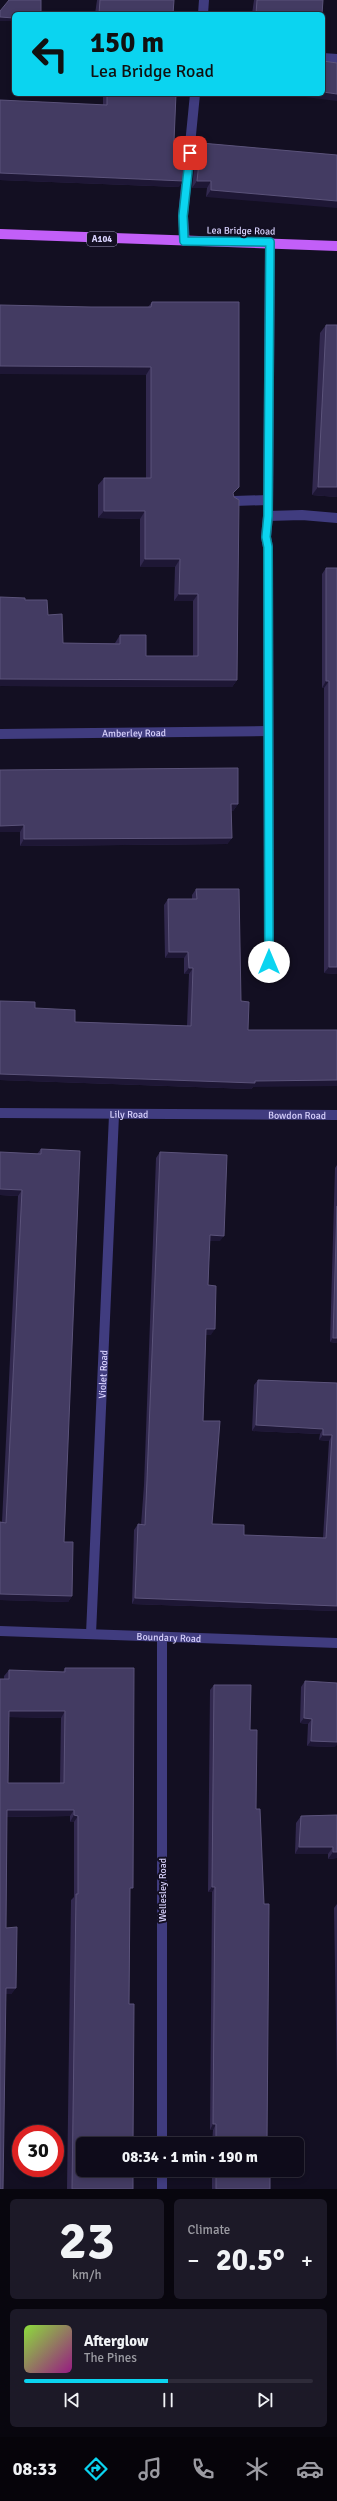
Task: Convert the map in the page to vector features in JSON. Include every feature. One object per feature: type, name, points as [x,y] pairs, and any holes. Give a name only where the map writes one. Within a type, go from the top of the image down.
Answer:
[{"type":"main road","name":"Lea Bridge Road","points":[[0,234],[184,241],[270,242],[337,246]]},
{"type":"street","points":[[203,12],[204,0]]},
{"type":"street","points":[[325,58],[337,59]]},
{"type":"street","points":[[184,241],[183,216],[195,96]]},
{"type":"street","points":[[269,962],[268,547],[266,537],[268,516],[270,242]]},
{"type":"street","points":[[234,501],[268,500]]},
{"type":"street","points":[[268,516],[302,514],[337,518]]},
{"type":"street","name":"Amberley Road","points":[[0,734],[268,731]]},
{"type":"street","name":"Lily Road","points":[[0,1113],[257,1115]]},
{"type":"street","name":"Violet Road","points":[[91,1634],[114,1115]]},
{"type":"street","name":"Bowdon Road","points":[[257,1115],[337,1116]]},
{"type":"street","name":"Boundary Road","points":[[0,1631],[337,1643]]},
{"type":"street","name":"Wellesley Road","points":[[162,1637],[162,2137]]},
{"type":"street","points":[[162,2177],[162,2189]]},
{"type":"building","points":[[9,0],[41,0],[41,12],[12,12],[12,18],[0,17],[0,11]]},
{"type":"building","points":[[100,0],[174,0],[173,12],[99,12]]},
{"type":"building","points":[[257,0],[323,0],[322,12],[256,12]]},
{"type":"building","points":[[325,61],[337,63],[337,94],[325,92]]},
{"type":"building","points":[[107,96],[176,96],[174,141],[188,142],[184,181],[0,173],[0,100],[107,105]]},
{"type":"building","points":[[201,143],[337,155],[337,201],[211,190],[211,181],[197,181]]},
{"type":"building","points":[[152,302],[239,302],[239,487],[233,493],[234,497],[239,500],[237,680],[0,679],[0,597],[25,598],[25,600],[47,600],[48,615],[62,614],[63,643],[120,644],[120,635],[146,635],[146,656],[198,656],[198,594],[179,594],[180,559],[145,559],[145,511],[104,511],[104,478],[151,478],[151,367],[0,366],[0,305],[151,307]]},
{"type":"building","points":[[326,325],[337,325],[337,487],[318,487]]},
{"type":"building","points":[[326,568],[337,568],[337,967],[329,967],[329,681],[326,681]]},
{"type":"building","points":[[238,768],[238,804],[231,804],[232,838],[24,839],[24,825],[0,826],[0,770]]},
{"type":"building","points":[[196,889],[239,889],[241,1001],[249,1002],[248,1030],[337,1030],[337,1080],[255,1081],[255,1083],[0,1074],[0,1001],[35,1002],[35,1008],[75,1010],[75,1022],[191,1026],[193,968],[189,968],[188,952],[169,952],[168,899],[197,899]]},
{"type":"building","points":[[41,1149],[80,1151],[64,1542],[73,1542],[72,1596],[0,1594],[0,1522],[6,1523],[22,1190],[0,1189],[0,1152],[41,1154]]},
{"type":"building","points":[[160,1152],[227,1155],[224,1236],[210,1235],[208,1285],[216,1286],[215,1329],[206,1329],[203,1421],[220,1421],[212,1524],[244,1525],[244,1535],[326,1538],[332,1435],[323,1435],[323,1429],[256,1425],[258,1380],[337,1383],[337,1606],[135,1598],[138,1524],[145,1525]]},
{"type":"building","points":[[337,1206],[337,1338],[333,1338]]},
{"type":"building","points":[[65,1668],[134,1668],[133,1888],[130,1888],[129,2004],[134,2004],[133,2137],[76,2137],[76,2177],[133,2177],[133,2189],[72,2189],[76,1894],[78,1894],[78,1816],[74,1815],[74,1810],[7,1810],[6,1928],[17,1927],[16,1988],[6,1988],[3,2189],[0,2189],[0,1679],[9,1679],[9,1670],[65,1672]],"holes":[[[9,1711],[65,1711],[64,1783],[8,1783]]]},
{"type":"building","points":[[305,1681],[337,1683],[337,1742],[311,1741],[312,1719],[304,1718]]},
{"type":"building","points":[[214,1685],[251,1685],[250,1730],[257,1730],[256,1809],[260,1809],[264,1904],[269,1904],[267,2137],[216,2137],[216,2124],[213,2124],[215,1887],[212,1887]]},
{"type":"building","points":[[337,1815],[337,1852],[333,1852],[333,1847],[299,1847],[301,1816]]},
{"type":"building","points":[[216,2177],[270,2177],[270,2189],[216,2189]]},
{"type":"route","points":[[190,153],[183,216],[184,241],[270,242],[268,516],[266,525],[268,547],[269,962]]}]
